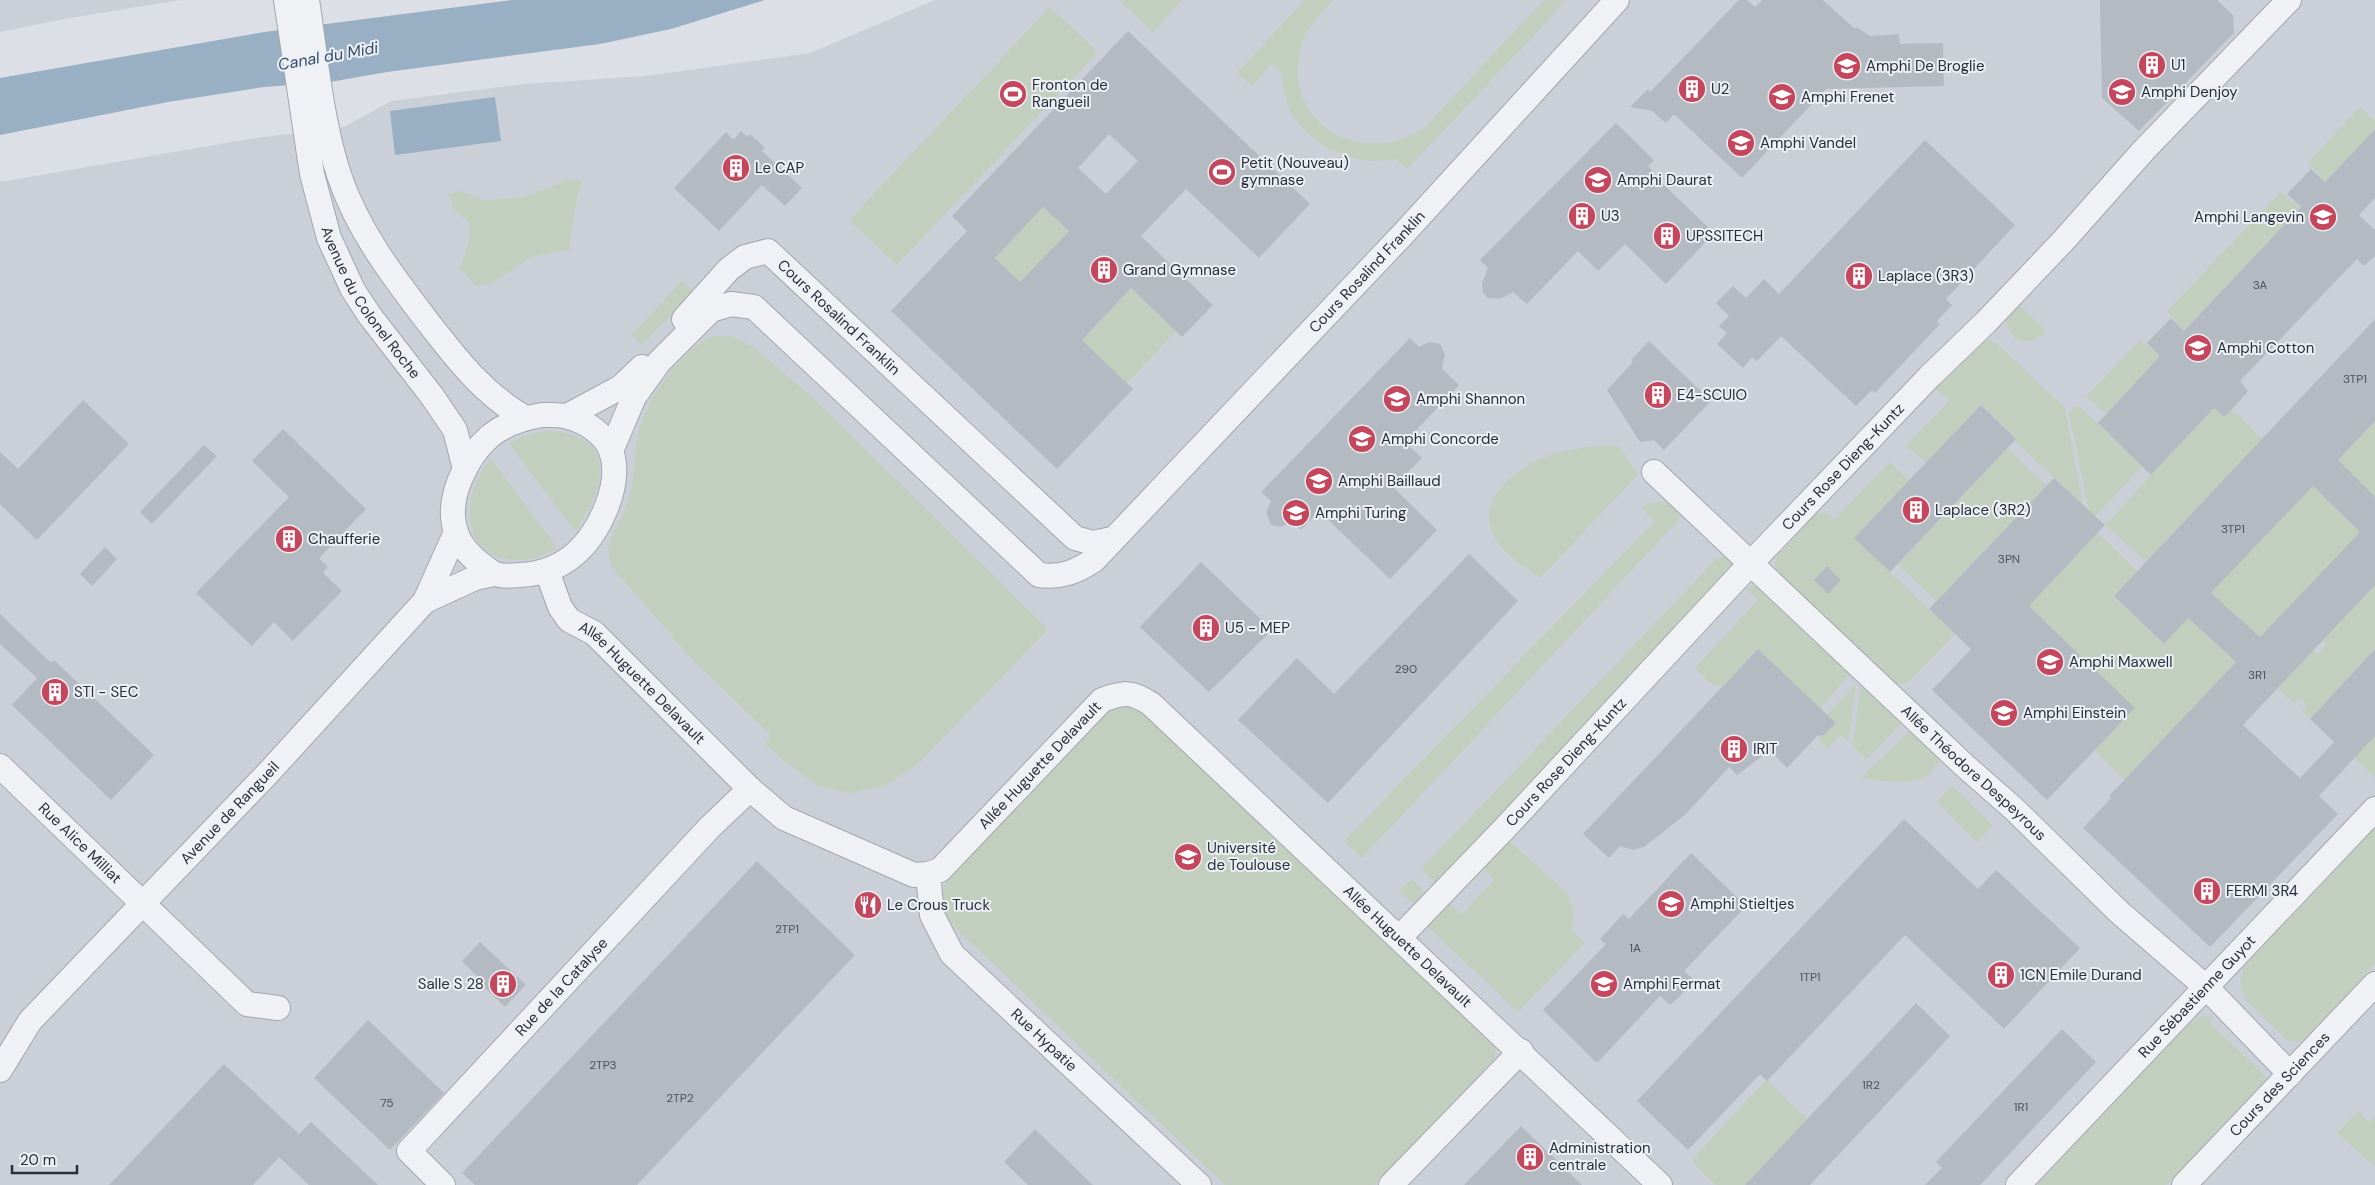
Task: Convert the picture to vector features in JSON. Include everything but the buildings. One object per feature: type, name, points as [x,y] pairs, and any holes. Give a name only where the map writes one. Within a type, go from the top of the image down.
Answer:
[{"type":"street","points":[[286,0],[315,122]]},
{"type":"street","points":[[307,0],[315,122]]},
{"type":"street","name":"Cours Rosalind Franklin","points":[[611,452],[634,396],[659,362],[711,310],[731,304],[754,307],[1039,576],[1054,577],[1077,571],[1094,560],[1405,232],[1617,0]]},
{"type":"street","name":"Cours Rose Dieng-Kuntz","points":[[1400,937],[1751,564],[1929,377],[1992,316],[2064,240],[2144,150],[2289,0]]},
{"type":"street","name":"Avenue du Colonel Roche","points":[[315,122],[332,152],[346,194],[386,268],[477,383],[504,406],[525,418]]},
{"type":"street","name":"Avenue du Colonel Roche","points":[[315,122],[320,210],[335,253],[370,316],[432,396],[455,430],[465,469]]},
{"type":"street","name":"Cours Rosalind Franklin","points":[[567,416],[621,387],[644,365],[729,269],[745,257],[768,251],[1074,538],[1093,542],[1112,539]]},
{"type":"street","points":[[542,415],[567,416],[583,422],[600,434],[611,452],[614,476],[609,501],[601,521],[576,553],[547,571],[528,575],[494,574],[480,564],[466,550],[456,532],[453,510],[465,469],[489,437],[525,418],[542,415]]},
{"type":"street","name":"Allée Théodore Despeyrous","points":[[1654,472],[1950,752],[2014,809],[2120,912],[2207,988],[2290,1074]]},
{"type":"street","name":"Avenue de Rangueil","points":[[0,1042],[30,1021],[269,772],[425,601],[456,532]]},
{"type":"street","name":"Allée Huguette Delavault","points":[[547,571],[560,607],[569,620],[594,633],[750,789],[784,818],[914,875],[928,874],[940,870],[1102,700],[1117,695],[1136,694],[1151,704],[1400,937],[1660,1185]]},
{"type":"street","name":"Avenue de Rangueil","points":[[425,601],[475,578],[494,574]]},
{"type":"street","name":"Rue Alice Milliat","points":[[0,766],[247,1004],[278,1008]]},
{"type":"street","name":"Rue de la Catalyse","points":[[443,1185],[409,1151],[710,827],[750,789]]},
{"type":"street","name":"Rue Sébastienne Guyot","points":[[2018,1185],[2375,809]]},
{"type":"street","name":"Rue Hypatie","points":[[928,874],[932,915],[952,954],[1199,1185]]},
{"type":"street","name":"Cours des Sciences","points":[[2184,1185],[2375,984]]},
{"type":"street","name":"Avenue de Rangueil","points":[[0,1070],[30,1021]]},
{"type":"street","points":[[1391,1185],[1520,1051]]},
{"type":"shaded area","points":[[0,0],[181,0],[64,19],[0,32]]},
{"type":"shaded area","name":"Université de Toulouse","points":[[935,0],[2375,0],[2375,1185],[0,1185],[0,182],[249,139],[344,127],[391,101],[523,84],[646,76],[810,53]]},
{"type":"green space","points":[[1119,0],[1182,0],[1153,32]]},
{"type":"green space","points":[[1305,0],[1333,0],[1311,25],[1302,43],[1298,70],[1302,95],[1313,115],[1329,130],[1350,140],[1373,144],[1398,140],[1423,129],[1544,0],[1564,0],[1547,22],[1407,169],[1395,159],[1357,159],[1336,152],[1316,140],[1293,116],[1286,100],[1280,72],[1273,63],[1251,86],[1237,73]]},
{"type":"green space","name":"Fronton de Rangueil","points":[[1050,7],[1098,52],[897,265],[849,220]]},
{"type":"green space","points":[[2360,107],[2375,121],[2375,129],[2325,182],[2308,162]]},
{"type":"green space","points":[[568,180],[582,181],[577,196],[569,250],[534,256],[491,283],[476,286],[460,269],[469,241],[470,222],[454,210],[448,194],[463,191],[485,201],[524,197]]},
{"type":"green space","points":[[2283,193],[2300,208],[2184,331],[2167,311],[2279,194]]},
{"type":"green space","points":[[1043,207],[1069,231],[1020,282],[995,258]]},
{"type":"green space","points":[[682,281],[694,291],[642,345],[631,335]]},
{"type":"green space","points":[[1131,288],[1176,331],[1127,383],[1082,340]]},
{"type":"green space","points":[[2017,302],[2046,331],[2034,341],[2018,340],[2009,331],[2007,326],[2008,317]]},
{"type":"green space","points":[[712,336],[731,336],[754,347],[815,400],[1048,629],[920,762],[885,786],[849,793],[818,786],[788,764],[765,744],[771,735],[690,657],[612,567],[609,558],[610,542],[624,513],[630,495],[636,442],[648,406],[666,377],[677,364],[700,343]]},
{"type":"green space","points":[[1988,340],[1997,344],[2065,408],[2083,505],[2015,441],[2016,438],[1982,405],[1927,463],[1906,446],[1950,400],[1935,389],[1976,345]]},
{"type":"green space","points":[[2140,340],[2160,356],[2106,414],[2086,397]]},
{"type":"green space","points":[[2205,400],[2096,516],[2089,511],[2069,413],[2078,405],[2132,456]]},
{"type":"green space","points":[[2214,408],[2224,417],[2232,409],[2262,439],[2146,562],[2105,525]]},
{"type":"green space","points":[[2375,421],[2375,516],[2320,478]]},
{"type":"green space","points":[[549,431],[576,436],[594,450],[598,459],[600,471],[599,484],[588,510],[577,529],[574,530],[510,445],[510,442],[530,434]]},
{"type":"green space","points":[[1619,446],[1638,475],[1540,578],[1501,547],[1490,527],[1489,513],[1493,500],[1512,477],[1538,460],[1567,450]]},
{"type":"green space","points":[[2007,448],[2047,486],[1936,601],[1898,564]]},
{"type":"green space","points":[[489,460],[492,460],[556,546],[556,549],[526,560],[511,560],[497,556],[485,549],[476,539],[471,524],[470,506],[476,482]]},
{"type":"green space","points":[[1890,462],[1909,481],[1854,538],[1955,634],[1907,683],[1895,682],[1889,679],[1882,669],[1879,672],[1777,575],[1775,565],[1777,556],[1816,514],[1826,513],[1834,520]],"holes":[[[1827,566],[1841,580],[1827,593],[1814,580]]]},
{"type":"green space","points":[[2313,486],[2360,532],[2243,655],[2238,617],[2225,606],[2208,622],[2195,610]]},
{"type":"green space","points":[[1656,501],[1672,503],[1680,512],[1678,521],[1362,858],[1344,841],[1655,521],[1641,508]]},
{"type":"green space","points":[[2098,533],[2137,571],[2114,596],[2163,644],[2188,618],[2236,662],[2125,780],[1987,649]]},
{"type":"green space","points":[[1726,556],[1736,563],[1439,886],[1421,869],[1717,558]]},
{"type":"green space","points":[[2375,585],[2375,649],[2310,719],[2302,711],[2307,704],[2300,698],[2294,704],[2278,688],[2313,650],[2318,655],[2327,644],[2323,640]]},
{"type":"green space","points":[[1756,586],[1764,589],[1851,673],[1820,708],[1758,649],[1723,686],[1713,685],[1695,668],[1758,600],[1746,588]]},
{"type":"green space","points":[[1865,683],[1905,720],[1867,759],[1853,746],[1860,688]]},
{"type":"green space","points":[[1856,684],[1848,742],[1841,735],[1827,749],[1817,736],[1824,735],[1836,724],[1827,714]]},
{"type":"green space","points":[[1129,705],[1148,712],[1497,1047],[1493,1060],[1375,1185],[1225,1185],[945,918],[941,906],[942,894],[953,872],[1106,711],[1117,706]]},
{"type":"green space","points":[[1913,728],[1943,756],[1927,775],[1921,779],[1908,782],[1861,778]]},
{"type":"green space","points":[[2375,736],[2375,778],[2354,758]]},
{"type":"green space","points":[[1952,786],[1993,826],[1977,842],[1937,802]]},
{"type":"green space","points":[[2375,828],[2375,964],[2305,1038],[2296,1043],[2287,1040],[2247,1001],[2240,984],[2243,968]]},
{"type":"green space","points":[[1508,840],[1568,894],[1574,912],[1572,929],[1585,943],[1518,1012],[1427,926],[1449,903],[1461,915],[1495,880],[1483,867]]},
{"type":"green space","points":[[1412,879],[1429,896],[1418,909],[1399,891]]},
{"type":"green space","points":[[2201,1016],[2213,1018],[2210,1023],[2267,1078],[2166,1185],[2037,1185],[2186,1027]]},
{"type":"green space","points":[[1766,1080],[1807,1119],[1745,1185],[1716,1185],[1693,1163],[1693,1159]]},
{"type":"green space","points":[[2358,1111],[2369,1122],[2375,1116],[2375,1167],[2337,1133]]},
{"type":"water","name":"Canal du Midi","points":[[512,0],[765,0],[671,29],[600,44],[387,72],[330,82],[264,87],[168,102],[0,135],[0,78],[264,32]]},
{"type":"water","points":[[495,97],[501,141],[395,155],[390,111]]},
{"type":"place","name":"U1","points":[[2152,65]]},
{"type":"place","name":"Amphi De Broglie","points":[[1847,66]]},
{"type":"place","name":"U2","points":[[1692,89]]},
{"type":"place","name":"Amphi Denjoy","points":[[2122,92]]},
{"type":"place","name":"Fronton de Rangueil","points":[[1013,94]]},
{"type":"place","name":"Amphi Frenet","points":[[1782,97]]},
{"type":"place","name":"Amphi Vandel","points":[[1741,143]]},
{"type":"place","name":"Le CAP","points":[[736,168]]},
{"type":"place","name":"Petit (Nouveau) gymnase","points":[[1222,172]]},
{"type":"place","name":"Amphi Daurat","points":[[1598,180]]},
{"type":"place","name":"U3","points":[[1582,216]]},
{"type":"place","name":"Amphi Langevin","points":[[2323,217]]},
{"type":"place","name":"UPSSITECH","points":[[1667,236]]},
{"type":"place","name":"Grand Gymnase","points":[[1104,270]]},
{"type":"place","name":"Laplace (3R3)","points":[[1859,276]]},
{"type":"place","name":"Amphi Cotton","points":[[2198,348]]},
{"type":"place","name":"E4-SCUIO","points":[[1658,395]]},
{"type":"place","name":"Amphi Shannon","points":[[1397,399]]},
{"type":"place","name":"Amphi Concorde","points":[[1362,439]]},
{"type":"place","name":"Amphi Baillaud","points":[[1319,481]]},
{"type":"place","name":"Laplace (3R2)","points":[[1916,510]]},
{"type":"place","name":"Amphi Turing","points":[[1296,513]]},
{"type":"place","name":"Chaufferie","points":[[289,539]]},
{"type":"place","name":"U5 - MEP","points":[[1206,628]]},
{"type":"place","name":"Amphi Maxwell","points":[[2050,662]]},
{"type":"place","name":"STI - SEC","points":[[55,692]]},
{"type":"place","name":"Amphi Einstein","points":[[2004,713]]},
{"type":"place","name":"IRIT","points":[[1734,749]]},
{"type":"place","name":"Université de Toulouse","points":[[1188,857]]},
{"type":"place","name":"FERMI 3R4","points":[[2207,891]]},
{"type":"place","name":"Amphi Stieltjes","points":[[1671,904]]},
{"type":"place","name":"Le Crous Truck","points":[[868,905]]},
{"type":"place","name":"1CN Emile Durand","points":[[2001,975]]},
{"type":"place","name":"Salle S 28","points":[[503,984]]},
{"type":"place","name":"Amphi Fermat","points":[[1604,984]]},
{"type":"place","name":"Administration centrale","points":[[1530,1157]]}]
